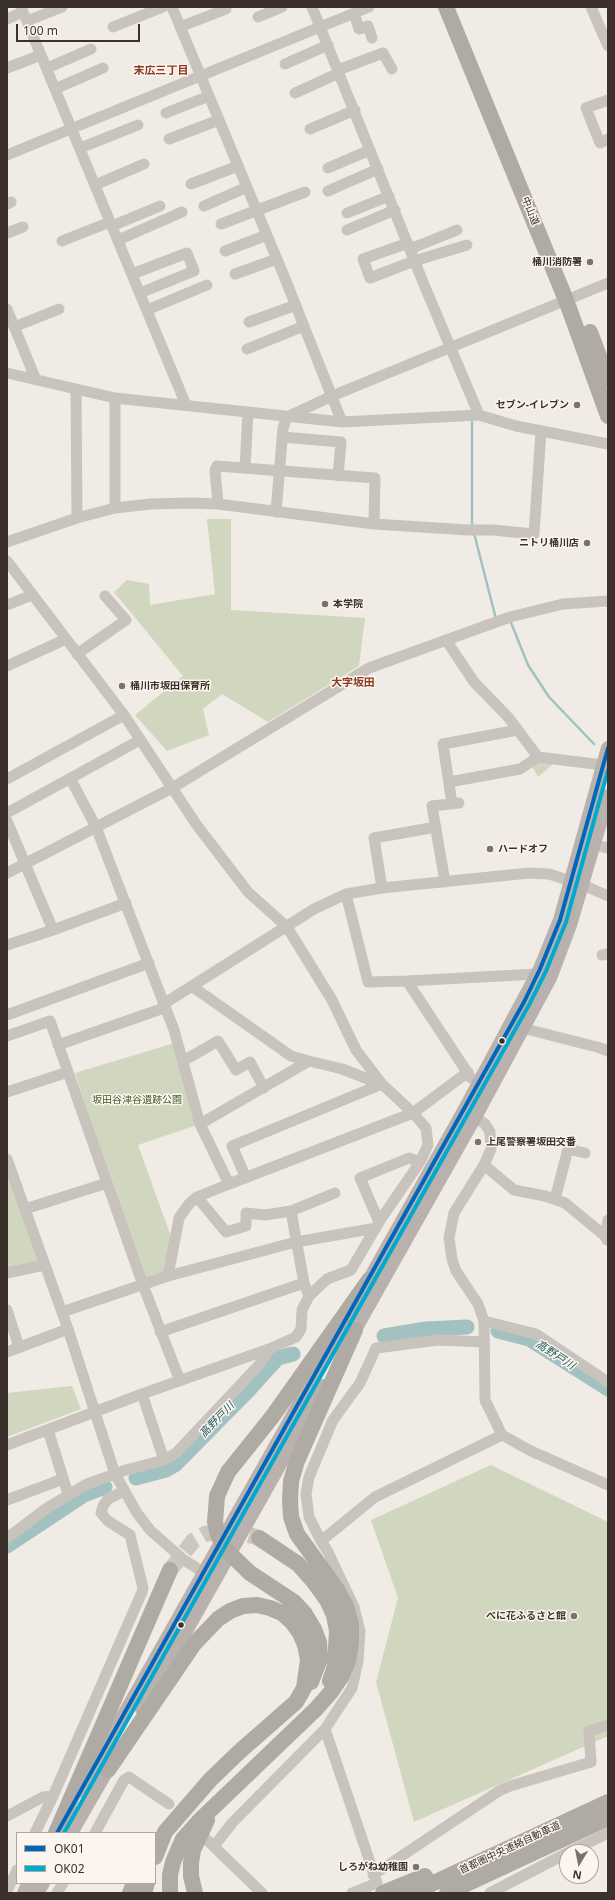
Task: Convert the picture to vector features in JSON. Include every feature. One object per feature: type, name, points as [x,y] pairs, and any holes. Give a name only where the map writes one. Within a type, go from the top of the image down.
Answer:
[{"type":"highway","name":"中山道","points":[[446,7],[571,298],[608,380]]},
{"type":"highway","name":"中山道","points":[[456,7],[571,298],[608,416]]},
{"type":"highway","points":[[156,1845],[210,1780],[296,1702],[307,1690],[315,1675],[320,1659],[319,1642],[314,1628],[305,1614],[294,1602],[250,1573],[226,1549],[218,1535],[215,1522],[217,1496],[228,1472],[272,1417],[369,1280]]},
{"type":"highway","points":[[170,1893],[173,1862],[180,1844],[187,1834],[211,1809],[316,1709],[331,1692],[341,1677],[348,1661],[351,1643],[351,1624],[346,1606],[336,1588],[297,1534],[291,1517],[290,1500],[291,1481],[297,1462],[355,1330]]},
{"type":"highway","points":[[259,1538],[298,1564],[327,1600],[334,1615],[337,1631],[335,1666],[329,1683],[316,1709]]},
{"type":"highway","points":[[56,1832],[170,1570]]},
{"type":"highway","points":[[108,1770],[206,1630],[224,1615],[243,1606],[257,1605],[282,1613],[292,1622],[300,1633],[308,1660],[304,1688],[296,1702]]},
{"type":"highway","name":"首都圏中央連絡自動車道","points":[[412,1893],[608,1802]]},
{"type":"highway","points":[[195,1893],[191,1876],[193,1850],[211,1809]]},
{"type":"highway","points":[[378,1883],[502,1844],[575,1818]]},
{"type":"highway","name":"首都圏中央連絡自動車道","points":[[571,1844],[608,1818]]},
{"type":"highway","points":[[156,1854],[165,1832]]},
{"type":"highway","points":[[464,1893],[559,1851]]},
{"type":"highway","name":"首都圏中央連絡自動車道","points":[[447,1893],[559,1851]]},
{"type":"main road","points":[[72,1832],[108,1770],[209,1576],[369,1280],[536,1005],[550,978],[570,925],[577,883],[608,748]]},
{"type":"main road","points":[[57,1832],[355,1330],[471,1112],[478,1086],[537,974],[577,883],[601,847],[608,796]]},
{"type":"main road","points":[[24,1893],[28,1884]]},
{"type":"main road","points":[[37,1893],[42,1884]]},
{"type":"street","points":[[7,19],[24,13],[62,7]]},
{"type":"street","points":[[113,27],[163,7]]},
{"type":"street","points":[[172,7],[277,258],[342,422]]},
{"type":"street","points":[[258,17],[282,7]]},
{"type":"street","points":[[312,7],[414,260],[479,415]]},
{"type":"street","points":[[7,155],[369,7]]},
{"type":"street","points":[[591,7],[608,46]]},
{"type":"street","points":[[180,27],[226,9]]},
{"type":"street","points":[[24,13],[186,405]]},
{"type":"street","points":[[354,13],[359,29],[368,26],[372,38]]},
{"type":"street","points":[[285,64],[328,45]]},
{"type":"street","points":[[47,68],[91,49]]},
{"type":"street","points":[[295,93],[339,71],[383,53],[392,69]]},
{"type":"street","points":[[7,68],[41,55]]},
{"type":"street","points":[[55,89],[104,68]]},
{"type":"street","points":[[166,113],[209,96]]},
{"type":"street","points":[[608,100],[586,108],[600,143],[608,139]]},
{"type":"street","points":[[310,128],[354,110]]},
{"type":"street","points":[[169,139],[219,120]]},
{"type":"street","points":[[80,148],[138,125]]},
{"type":"street","points":[[328,168],[370,150]]},
{"type":"street","points":[[95,185],[144,164]]},
{"type":"street","points":[[191,184],[238,166]]},
{"type":"street","points":[[328,191],[378,169]]},
{"type":"street","points":[[204,206],[247,187]]},
{"type":"street","points":[[221,224],[305,192]]},
{"type":"street","points":[[347,213],[389,196]]},
{"type":"street","points":[[62,241],[160,206]]},
{"type":"street","points":[[347,230],[395,210]]},
{"type":"street","points":[[118,240],[182,212]]},
{"type":"street","points":[[7,233],[23,226]]},
{"type":"street","points":[[457,230],[363,260],[370,278],[414,260],[466,244]]},
{"type":"street","points":[[225,251],[267,235]]},
{"type":"street","points":[[132,274],[186,252],[194,271],[140,293]]},
{"type":"street","points":[[235,274],[277,258]]},
{"type":"street","points":[[287,417],[332,396],[608,283]]},
{"type":"street","points":[[147,310],[207,285]]},
{"type":"street","points":[[249,322],[296,305]]},
{"type":"street","points":[[7,309],[36,380]]},
{"type":"street","points":[[14,327],[59,309]]},
{"type":"street","points":[[247,349],[304,326]]},
{"type":"street","points":[[7,372],[76,390],[115,398],[287,417],[342,422],[479,415],[516,426],[608,444]]},
{"type":"street","points":[[76,390],[77,518]]},
{"type":"street","points":[[115,398],[115,508]]},
{"type":"street","points":[[245,468],[248,412]]},
{"type":"street","points":[[276,512],[282,437],[287,417]]},
{"type":"street","points":[[7,542],[77,518],[115,508],[150,504],[218,504],[374,524],[468,530],[493,530],[534,534],[541,431]]},
{"type":"street","points":[[282,437],[341,442],[338,476]]},
{"type":"street","points":[[218,504],[214,470],[217,466],[375,478],[374,524]]},
{"type":"street","points":[[7,560],[124,716],[196,824],[248,892],[287,927],[332,1000],[356,1050],[382,1084],[413,1113],[426,1128],[428,1145],[420,1162],[377,1225],[351,1270],[327,1279],[309,1296],[302,1310],[301,1329],[296,1337],[269,1349],[142,1394],[7,1445]]},
{"type":"street","points":[[7,605],[32,595]]},
{"type":"street","points":[[77,654],[126,620],[105,596]]},
{"type":"street","points":[[7,873],[172,788],[369,668],[496,621],[563,604],[608,601]]},
{"type":"street","points":[[7,666],[66,639]]},
{"type":"street","points":[[446,640],[474,682],[496,703],[538,757]]},
{"type":"street","points":[[7,779],[124,716]]},
{"type":"street","points":[[445,882],[432,806],[455,804],[449,782],[443,744],[518,730]]},
{"type":"street","points":[[7,813],[140,740]]},
{"type":"street","points":[[449,782],[520,769],[538,757],[603,765]]},
{"type":"street","points":[[70,778],[96,827],[126,903],[165,1003],[200,1124],[229,1184]]},
{"type":"street","points":[[7,822],[53,930]]},
{"type":"street","points":[[382,888],[374,838],[436,827]]},
{"type":"street","points":[[58,1045],[161,1009],[165,1003],[193,987],[314,909],[346,894],[382,888],[528,874],[549,874],[577,883],[608,896]]},
{"type":"street","points":[[346,894],[368,982],[537,974]]},
{"type":"street","points":[[7,945],[126,903]]},
{"type":"street","points":[[7,1015],[149,963]]},
{"type":"street","points":[[407,981],[478,1086]]},
{"type":"street","points":[[193,987],[291,1056],[342,1069],[382,1084]]},
{"type":"street","points":[[7,1036],[50,1021],[143,1285],[180,1381]]},
{"type":"street","points":[[522,1028],[608,1051]]},
{"type":"street","points":[[183,1061],[218,1041],[236,1070],[250,1062],[264,1088]]},
{"type":"street","points":[[200,1124],[310,1061]]},
{"type":"street","points":[[7,1092],[68,1072]]},
{"type":"street","points":[[168,1276],[179,1218],[189,1204],[197,1197],[413,1113],[468,1072]]},
{"type":"street","points":[[246,1178],[232,1146],[382,1084]]},
{"type":"street","points":[[471,1112],[485,1124],[490,1132],[491,1149],[484,1165],[454,1213],[449,1238],[452,1259],[456,1271],[478,1304],[484,1321],[485,1400],[502,1435],[531,1451],[608,1485]]},
{"type":"street","points":[[555,1199],[568,1149],[585,1153]]},
{"type":"street","points":[[377,1225],[360,1178],[409,1158],[420,1162]]},
{"type":"street","points":[[7,1159],[44,1266],[68,1329],[115,1474],[124,1491],[150,1530],[184,1560],[209,1576]]},
{"type":"street","points":[[484,1165],[514,1190],[546,1196],[565,1203],[606,1239]]},
{"type":"street","points":[[25,1209],[107,1183]]},
{"type":"street","points":[[197,1197],[226,1232],[246,1226],[246,1213],[266,1215],[291,1211],[335,1193]]},
{"type":"street","points":[[291,1211],[304,1283],[309,1296]]},
{"type":"street","points":[[606,1239],[608,1220]]},
{"type":"street","points":[[62,1312],[168,1276],[296,1242],[377,1225]]},
{"type":"street","points":[[7,1273],[44,1266]]},
{"type":"street","points":[[160,1332],[304,1283]]},
{"type":"street","points":[[7,1310],[19,1347]]},
{"type":"street","points":[[484,1321],[536,1334],[608,1382]]},
{"type":"street","points":[[7,1352],[68,1329]]},
{"type":"street","points":[[262,1893],[210,1843],[233,1822],[325,1729],[352,1688],[358,1661],[360,1631],[354,1607],[328,1552],[309,1517],[306,1494],[309,1477],[333,1420],[360,1383],[376,1348],[438,1340],[484,1342]]},
{"type":"street","points":[[7,1538],[68,1494],[87,1484],[115,1474],[164,1460],[176,1452],[259,1365],[269,1349]]},
{"type":"street","points":[[142,1394],[164,1460]]},
{"type":"street","points":[[48,1430],[68,1494]]},
{"type":"street","points":[[321,1541],[375,1497],[502,1435]]},
{"type":"street","points":[[7,1500],[63,1479]]},
{"type":"street","points":[[35,1832],[53,1796],[143,1588],[130,1535],[108,1521],[101,1513],[103,1506],[108,1499],[124,1491]]},
{"type":"street","points":[[352,1893],[378,1883],[499,1791],[510,1786],[591,1762],[589,1731],[608,1725]]},
{"type":"street","points":[[325,1729],[378,1883]]},
{"type":"street","points":[[96,1832],[124,1780],[129,1777],[169,1804]]},
{"type":"street","points":[[7,1816],[43,1797],[53,1796]]},
{"type":"street","points":[[578,1844],[608,1833]]},
{"type":"street","points":[[490,1893],[559,1852]]},
{"type":"street","points":[[7,1890],[16,1872]]},
{"type":"street","points":[[57,1893],[62,1884]]},
{"type":"green space","points":[[207,519],[231,519],[231,610],[365,618],[359,666],[268,722],[222,694],[203,709],[209,735],[167,751],[135,715],[183,676],[114,592],[127,580],[149,584],[150,605],[215,594]]},
{"type":"green space","points":[[538,757],[559,759],[538,777],[531,765]]},
{"type":"green space","name":"坂田谷津谷遺跡公園","points":[[178,1042],[200,1124],[138,1145],[174,1245],[168,1276],[143,1285],[75,1073]]},
{"type":"green space","points":[[7,1159],[44,1265],[7,1273]]},
{"type":"green space","points":[[72,1386],[81,1409],[7,1437],[7,1393]]},
{"type":"green space","points":[[491,1465],[608,1522],[608,1736],[414,1822],[376,1682],[398,1598],[371,1520]]},
{"type":"waterway","points":[[472,417],[472,526]]},
{"type":"waterway","points":[[474,533],[496,619]]},
{"type":"waterway","points":[[510,620],[528,665],[549,697],[594,744]]},
{"type":"waterway","name":"高野戸川","points":[[384,1336],[426,1329],[467,1327]]},
{"type":"waterway","name":"高野戸川","points":[[498,1331],[529,1339],[608,1389]]},
{"type":"waterway","name":"高野戸川","points":[[136,1478],[166,1470],[176,1464],[248,1391],[278,1358],[293,1354]]},
{"type":"waterway","name":"高野戸川","points":[[7,1546],[84,1495],[105,1487]]},
{"type":"tunnel","points":[[170,1570],[193,1541],[205,1534],[222,1531],[237,1531],[259,1538]]},
{"type":"transit line","name":"OK01","points":[[58,1832],[524,1002],[540,969],[560,920],[608,748]]},
{"type":"transit line","name":"OK02","points":[[65,1832],[529,1005],[546,971],[566,922],[608,770]]},
{"type":"place","name":"桶川消防署","points":[[590,262]]},
{"type":"place","name":"セブン-イレブン","points":[[577,405]]},
{"type":"place","name":"ニトリ桶川店","points":[[587,543]]},
{"type":"place","name":"本学院","points":[[325,604]]},
{"type":"place","name":"桶川市坂田保育所","points":[[122,686]]},
{"type":"place","name":"ハードオフ","points":[[490,849]]},
{"type":"place","name":"上尾警察署坂田交番","points":[[478,1142]]},
{"type":"place","name":"べに花ふるさと館","points":[[574,1616]]},
{"type":"place","name":"しろがね幼稚園","points":[[416,1867]]},
{"type":"district","name":"末広三丁目","points":[[161,71]]},
{"type":"district","name":"大字坂田","points":[[353,683]]}]
